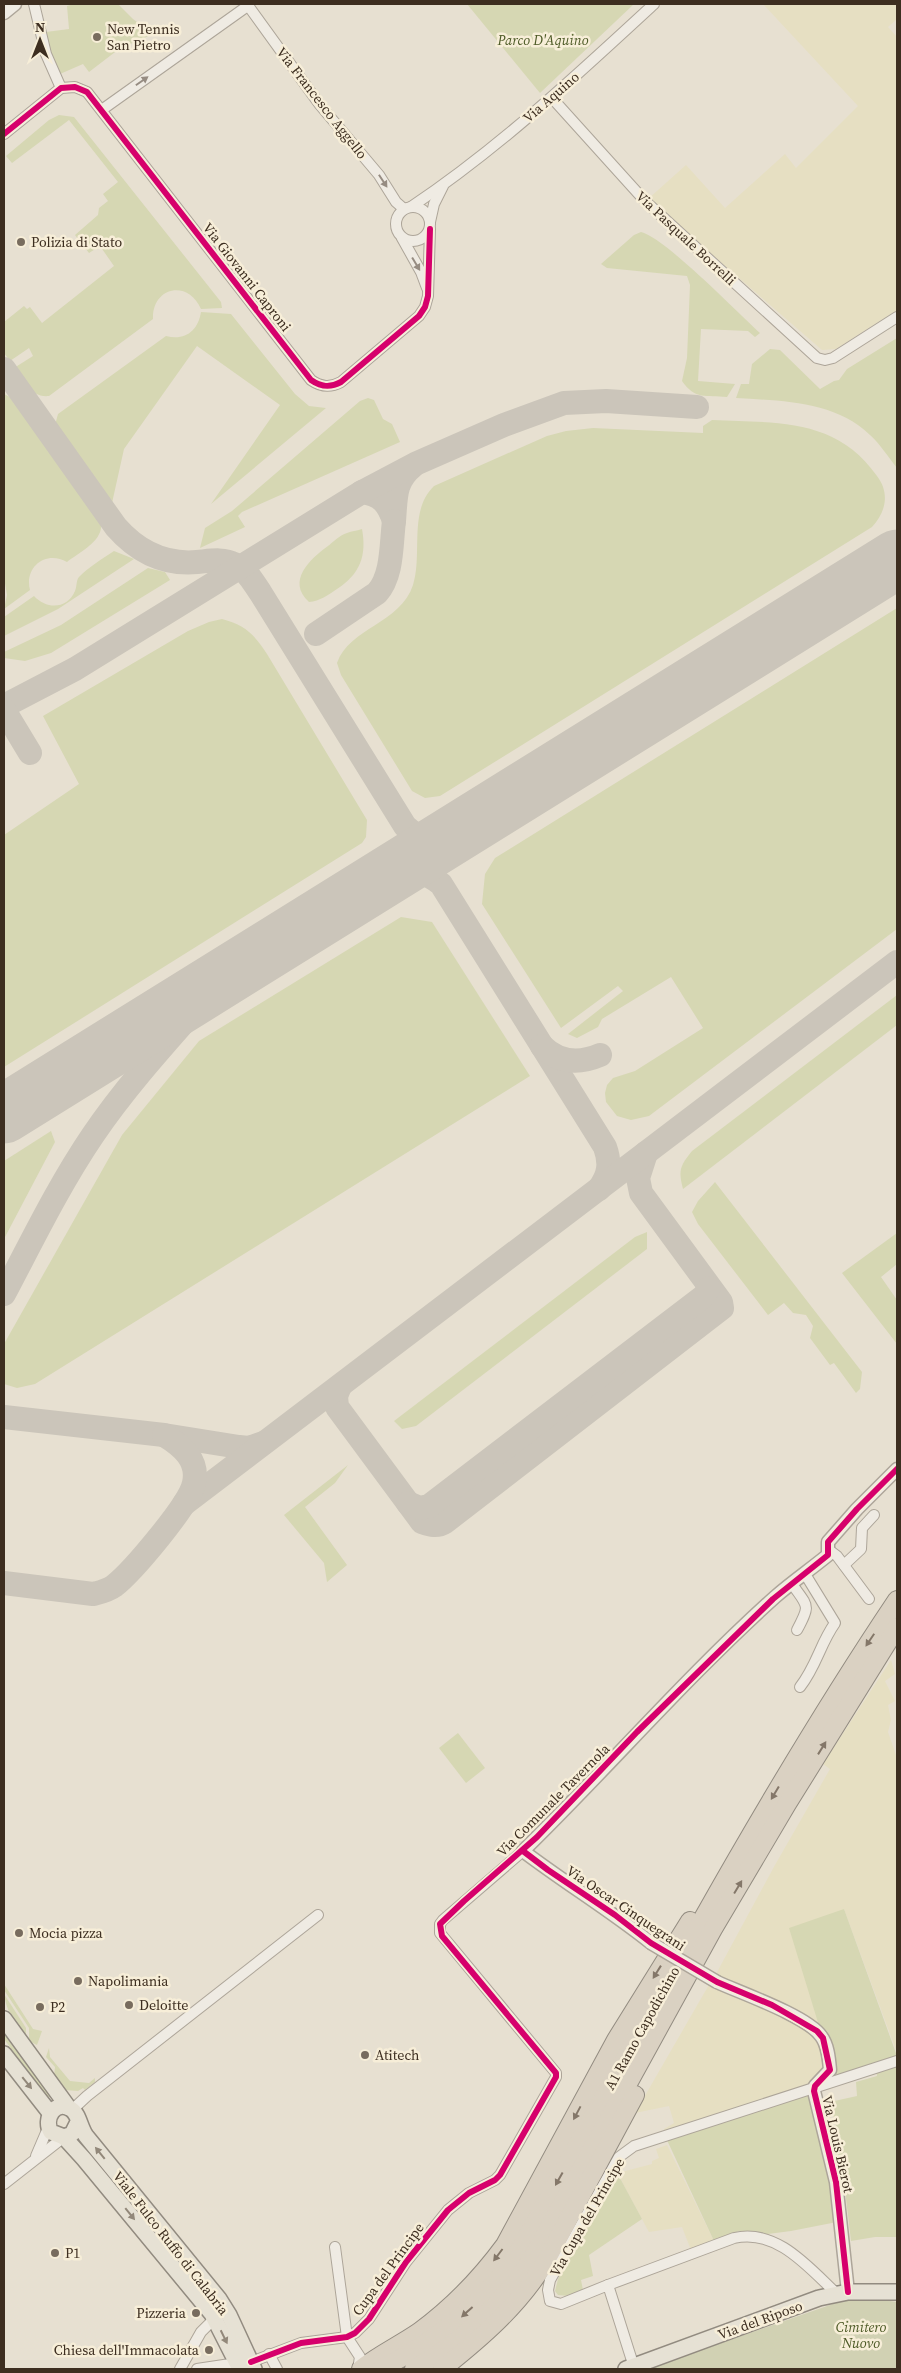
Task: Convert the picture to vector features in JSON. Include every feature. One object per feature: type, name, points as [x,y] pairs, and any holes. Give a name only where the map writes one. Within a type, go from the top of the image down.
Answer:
[{"type":"highway","name":"A1 Ramo Capodichino","points":[[381,2369],[426,2344],[454,2324],[479,2302],[519,2251],[726,1876],[852,1668],[897,1600]]},
{"type":"highway","name":"A1 Ramo Capodichino","points":[[414,2369],[442,2352],[492,2311],[513,2286],[532,2258],[713,1929],[787,1804],[897,1627]]},
{"type":"highway","points":[[359,2369],[444,2313],[488,2269],[505,2245],[629,2018],[703,1901],[726,1876]]},
{"type":"highway","points":[[442,2369],[502,2319],[527,2292],[544,2266],[672,2025],[704,1958],[713,1929]]},
{"type":"main road","name":"Viale Fulco Ruffo di Calabria","points":[[4,2019],[73,2113],[86,2136],[219,2300],[245,2366]]},
{"type":"main road","points":[[4,2054],[49,2120],[55,2135],[64,2137],[75,2130],[73,2113],[58,2107],[49,2120]]},
{"type":"main road","name":"Viale Fulco Ruffo di Calabria","points":[[64,2137],[84,2158],[215,2318],[245,2366]]},
{"type":"main road","name":"Via del Riposo","points":[[630,2368],[819,2298],[843,2293],[897,2292]]},
{"type":"street","points":[[4,134],[61,88],[46,54],[34,4]]},
{"type":"street","name":"Via Aquino","points":[[404,210],[444,185],[500,142],[552,98],[654,4]]},
{"type":"street","points":[[103,110],[248,5]]},
{"type":"street","name":"Via Francesco Aggello","points":[[248,5],[320,105],[379,175],[396,202],[404,210]]},
{"type":"street","name":"Via Giovanni Caproni","points":[[61,88],[75,87],[87,92],[103,110],[305,372],[318,385],[334,386],[419,316],[425,306],[428,291],[430,226]]},
{"type":"street","name":"Via Pasquale Borrelli","points":[[552,98],[645,201],[817,358],[825,360],[833,358],[897,316]]},
{"type":"street","name":"Via Aquino","points":[[430,226],[434,204],[444,185]]},
{"type":"street","points":[[402,238],[414,242],[421,240],[430,226],[424,210],[404,210],[395,226],[421,272],[428,291]]},
{"type":"street","name":"Via Comunale Tavernola","points":[[495,2180],[556,2074],[442,1936],[439,1928],[443,1920],[523,1851],[637,1732],[773,1599],[828,1555],[828,1542],[897,1468]]},
{"type":"street","points":[[844,1565],[861,1549],[862,1528],[874,1515]]},
{"type":"street","points":[[828,1550],[837,1556],[868,1599]]},
{"type":"street","points":[[800,1688],[810,1675],[819,1658],[825,1638],[835,1623],[805,1574]]},
{"type":"street","points":[[792,1584],[805,1600],[806,1606],[806,1613],[797,1630]]},
{"type":"street","name":"Via Oscar Cinquegrani","points":[[523,1851],[615,1915],[651,1943],[717,1982]]},
{"type":"street","points":[[73,2113],[87,2096],[318,1915]]},
{"type":"street","name":"Via Louis Bierot","points":[[717,1982],[772,2005],[817,2031],[823,2038],[830,2070],[815,2086],[814,2091],[836,2182],[843,2293]]},
{"type":"street","name":"Via Cupa del Principe","points":[[608,2285],[561,2304],[550,2301],[548,2290],[550,2280],[623,2153],[634,2146],[897,2061]]},
{"type":"street","points":[[35,2159],[49,2120]]},
{"type":"street","points":[[4,2184],[64,2137]]},
{"type":"street","name":"Cupa del Principe","points":[[347,2337],[355,2333],[370,2319],[406,2262],[448,2210],[469,2193],[495,2180]]},
{"type":"street","points":[[630,2368],[608,2285],[734,2238],[762,2236],[783,2247],[843,2293]]},
{"type":"street","points":[[335,2247],[347,2337],[360,2357],[359,2369]]},
{"type":"street","points":[[180,2369],[201,2332],[215,2318]]},
{"type":"street","points":[[197,2369],[245,2366],[269,2354],[301,2342],[347,2337]]},
{"type":"street","points":[[269,2354],[277,2369]]},
{"type":"shaded area","points":[[763,4],[897,4],[897,19],[888,27],[897,37],[897,310],[836,349],[822,350],[648,199],[686,165],[725,208],[785,154],[796,168],[858,106]]},
{"type":"shaded area","points":[[891,1660],[895,1674],[885,1681],[895,1701],[888,1705],[891,1720],[888,1732],[897,1758],[897,2053],[844,1909],[820,2029],[760,1995],[716,1974],[830,1769],[823,1764]]},
{"type":"shaded area","points":[[710,1983],[770,2007],[818,2039],[825,2064],[824,2071],[808,2085],[666,2138],[664,2129],[674,2123],[669,2106],[635,2113]]},
{"type":"shaded area","points":[[667,2145],[714,2241],[691,2250],[682,2227],[649,2232],[621,2180],[614,2174],[652,2164],[652,2161],[659,2158],[656,2149]]},
{"type":"green space","name":"New Tennis San Pietro","points":[[74,4],[118,4],[133,19],[153,34],[119,49],[89,72],[83,64],[60,74],[48,47],[46,32],[69,29],[67,6]]},
{"type":"green space","name":"Parco D'Aquino","points":[[467,4],[634,4],[540,93]]},
{"type":"green space","points":[[59,115],[74,117],[221,302],[222,308],[201,309],[188,293],[180,291],[164,294],[154,308],[153,319],[49,396],[43,396],[28,388],[14,368],[33,356],[29,348],[10,361],[4,353],[4,322],[24,306],[27,309],[30,307],[42,323],[114,266],[100,246],[89,253],[75,235],[98,215],[99,208],[108,201],[103,194],[118,182],[69,120],[12,163],[6,156],[49,120]]},
{"type":"green space","points":[[641,232],[652,237],[683,261],[760,333],[755,337],[748,331],[701,329],[698,381],[735,384],[727,397],[696,394],[682,381],[687,358],[690,285],[687,276],[607,268],[601,264],[634,235]]},
{"type":"green space","points":[[201,312],[231,314],[295,394],[309,406],[326,408],[211,504],[280,405],[197,346],[124,449],[112,503],[55,425],[58,414],[166,336],[179,337],[190,333],[197,324]]},
{"type":"green space","points":[[897,338],[897,468],[870,435],[841,415],[824,409],[789,402],[736,398],[741,384],[749,384],[752,364],[770,349],[780,350],[820,389],[839,380],[847,369]]},
{"type":"green space","points":[[4,394],[10,397],[101,524],[101,530],[95,541],[67,562],[52,558],[38,563],[30,574],[30,590],[4,609],[7,595],[4,578]]},
{"type":"green space","points":[[368,398],[374,400],[383,419],[392,424],[400,442],[242,512],[238,516],[245,527],[200,548],[205,528],[232,511],[360,401]]},
{"type":"green space","points":[[712,420],[781,423],[823,433],[843,443],[861,457],[881,482],[884,489],[885,502],[881,515],[872,527],[440,796],[425,798],[412,791],[341,675],[337,663],[343,651],[352,641],[387,617],[407,598],[416,573],[417,533],[421,508],[426,496],[434,486],[547,436],[566,431],[593,428],[703,433],[703,426]]},
{"type":"green space","points":[[362,529],[362,556],[356,571],[334,591],[320,599],[309,602],[302,594],[300,586],[300,578],[308,564],[339,537]]},
{"type":"green space","points":[[114,551],[134,559],[58,609],[4,636],[4,617],[34,596],[50,605],[56,606],[67,602],[75,591],[79,577],[91,566]]},
{"type":"green space","points":[[148,568],[165,572],[170,580],[51,653],[25,661],[4,658],[4,652],[61,625]]},
{"type":"green space","points":[[897,608],[897,929],[649,1116],[631,1120],[617,1116],[606,1102],[605,1093],[607,1085],[613,1078],[635,1071],[703,1028],[671,977],[602,1019],[598,1027],[577,1038],[568,1034],[623,991],[618,986],[561,1028],[482,904],[485,874],[495,858]]},
{"type":"green space","points":[[222,619],[243,627],[258,641],[267,654],[367,820],[366,837],[362,843],[4,1067],[4,835],[79,784],[43,716],[188,631]]},
{"type":"green space","points":[[401,917],[432,922],[530,1076],[35,1384],[17,1388],[4,1384],[4,1344],[122,1135],[199,1041]]},
{"type":"green space","points":[[897,995],[897,1025],[683,1189],[681,1168],[692,1151]]},
{"type":"green space","points":[[51,1131],[55,1142],[4,1239],[4,1161]]},
{"type":"green space","points":[[715,1182],[862,1372],[860,1389],[856,1393],[834,1363],[830,1365],[810,1338],[813,1326],[806,1315],[793,1313],[784,1303],[768,1315],[698,1224],[692,1212],[698,1201]]},
{"type":"green space","points":[[647,1232],[647,1249],[416,1426],[402,1429],[394,1421],[635,1237]]},
{"type":"green space","points":[[897,1233],[897,1264],[881,1277],[897,1300],[897,1344],[842,1273]]},
{"type":"green space","points":[[348,1465],[335,1483],[305,1507],[347,1565],[327,1582],[324,1563],[284,1515]]},
{"type":"green space","points":[[458,1733],[485,1768],[466,1783],[439,1748]]},
{"type":"green space","points":[[844,1909],[897,2056],[839,2075],[835,2074],[833,2058],[820,2029],[789,1928]]},
{"type":"green space","points":[[4,1984],[33,2029],[42,2031],[37,2045],[29,2041],[29,2028],[4,1990]]},
{"type":"green space","points":[[4,1994],[26,2028],[26,2041],[12,2018]]},
{"type":"green space","points":[[4,2033],[12,2045],[25,2056],[51,2095],[48,2098],[33,2082],[32,2077],[4,2039]]},
{"type":"green space","points":[[49,2048],[50,2057],[70,2081],[89,2083],[95,2078],[95,2082],[85,2090],[83,2088],[78,2091],[64,2090],[54,2076],[55,2067],[46,2057]]},
{"type":"green space","points":[[897,2060],[897,2237],[875,2237],[851,2241],[845,2190],[836,2148],[841,2146],[830,2102],[857,2096],[856,2082],[877,2076],[876,2069]]},
{"type":"green space","points":[[808,2095],[830,2180],[837,2222],[759,2235],[739,2231],[714,2241],[666,2138]]},
{"type":"green space","points":[[614,2174],[621,2180],[642,2219],[589,2255],[593,2276],[581,2280],[583,2290],[569,2296],[558,2295],[555,2291],[558,2279]]},
{"type":"green space","name":"Cimitero Nuovo","points":[[877,2299],[897,2302],[897,2369],[647,2369],[844,2300]]},
{"type":"taxiway","points":[[4,369],[124,536],[142,549],[162,559],[185,562],[225,561],[238,566],[246,572],[405,826],[427,839],[451,836]]},
{"type":"taxiway","points":[[4,706],[75,669],[362,492],[415,464],[504,425],[564,403],[606,401],[697,407]]},
{"type":"taxiway","points":[[362,492],[374,495],[383,501],[394,521],[399,484],[413,466]]},
{"type":"taxiway","points":[[316,634],[377,593],[382,586],[389,568],[394,521]]},
{"type":"taxiway","points":[[4,710],[30,753]]},
{"type":"taxiway","points":[[392,873],[418,872],[429,876],[441,884],[605,1147],[608,1169],[599,1189]]},
{"type":"taxiway","points":[[184,1504],[897,962]]},
{"type":"taxiway","points":[[4,1294],[57,1193],[93,1135],[139,1074],[222,979]]},
{"type":"taxiway","points":[[542,1046],[562,1059],[577,1061],[600,1055]]},
{"type":"taxiway","points":[[340,1386],[336,1396],[337,1407],[422,1522],[434,1525],[445,1522],[722,1308],[721,1302],[641,1193],[638,1178],[646,1153]]},
{"type":"taxiway","points":[[408,1503],[420,1508],[429,1506],[704,1296],[709,1288]]},
{"type":"taxiway","points":[[4,1417],[164,1435],[239,1447],[249,1448],[263,1443]]},
{"type":"taxiway","points":[[4,1583],[93,1594],[114,1586],[146,1553],[172,1521],[190,1493],[194,1483],[194,1467],[188,1454],[164,1435]]},
{"type":"runway","points":[[4,1114],[897,559]]},
{"type":"cycle path","points":[[4,134],[61,88],[75,87],[87,92],[311,380],[322,385],[329,386],[341,382],[419,316],[425,307],[428,296],[430,229]]},
{"type":"cycle path","points":[[251,2362],[301,2343],[347,2337],[355,2333],[369,2319],[406,2262],[448,2210],[469,2193],[495,2180],[500,2175],[556,2077],[556,2073],[442,1936],[440,1924],[537,1837],[637,1732],[773,1599],[828,1555],[828,1542],[857,1509],[897,1469]]},
{"type":"cycle path","points":[[523,1851],[615,1915],[651,1943],[717,1982],[772,2005],[817,2031],[823,2038],[830,2070],[815,2086],[814,2091],[836,2182],[848,2292]]},
{"type":"place","name":"New Tennis San Pietro","points":[[97,37]]},
{"type":"place","name":"Polizia di Stato","points":[[21,242]]},
{"type":"place","name":"Mocia pizza","points":[[19,1933]]},
{"type":"place","name":"Napolimania","points":[[78,1981]]},
{"type":"place","name":"Deloitte","points":[[129,2005]]},
{"type":"place","name":"P2","points":[[40,2007]]},
{"type":"place","name":"Atitech","points":[[365,2055]]},
{"type":"place","name":"P1","points":[[55,2253]]},
{"type":"place","name":"Pizzeria","points":[[196,2313]]},
{"type":"place","name":"Chiesa dell'Immacolata","points":[[209,2350]]}]
